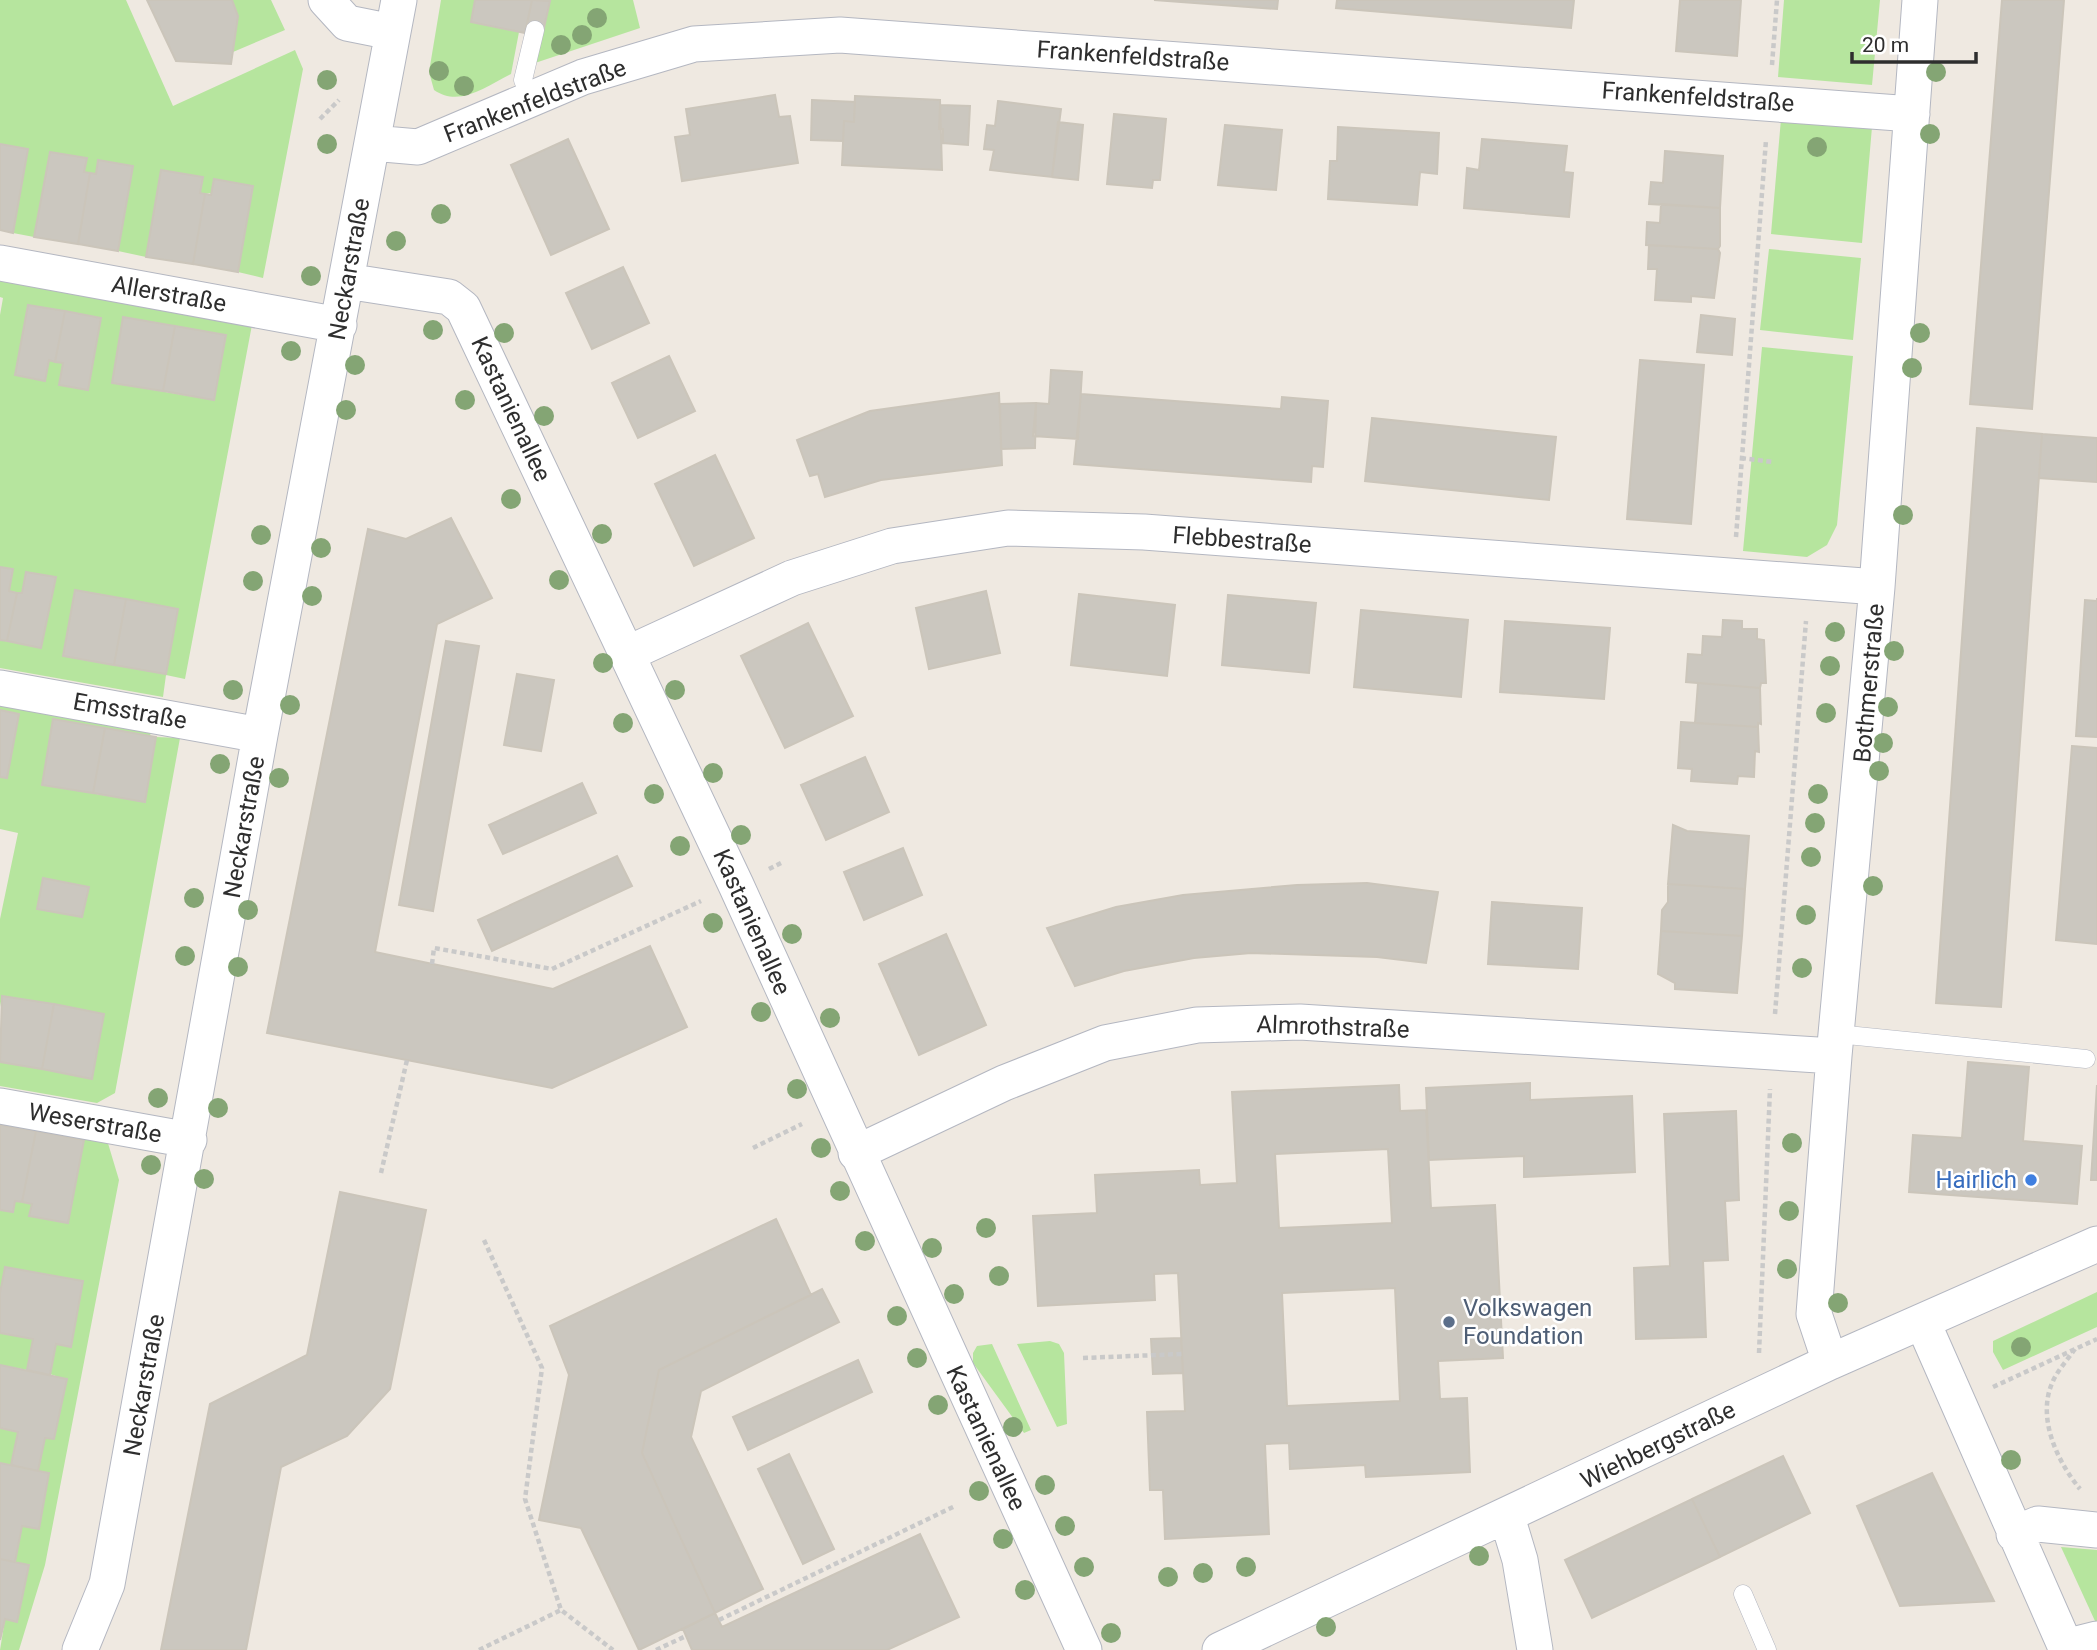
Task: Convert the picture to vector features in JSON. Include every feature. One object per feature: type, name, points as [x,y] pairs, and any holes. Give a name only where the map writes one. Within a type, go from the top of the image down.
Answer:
[{"type":"street","points":[[326,0],[347,23],[396,16]]},
{"type":"street","name":"Bothmerstraße","points":[[1830,1362],[1814,1314],[1877,587],[1920,0]]},
{"type":"street","name":"Neckarstraße","points":[[80,1650],[107,1584],[260,735],[396,16]]},
{"type":"street","name":"Frankenfeldstraße","points":[[372,143],[418,147],[583,77],[694,44],[840,35],[1769,101],[1912,114]]},
{"type":"street","name":"Allerstraße","points":[[0,263],[339,325]]},
{"type":"street","name":"Kastanienallee","points":[[346,281],[449,297],[463,308],[736,885],[1084,1650]]},
{"type":"street","name":"Flebbestraße","points":[[627,654],[792,578],[892,547],[1008,528],[1144,532],[1877,587]]},
{"type":"street","name":"Emsstraße","points":[[0,688],[260,735]]},
{"type":"street","name":"Almrothstraße","points":[[856,1153],[1004,1083],[1105,1043],[1197,1026],[1300,1022],[1772,1052],[1836,1045]]},
{"type":"street","name":"Weserstraße","points":[[0,1106],[189,1140]]},
{"type":"street","name":"Wiehbergstraße","points":[[1220,1650],[1507,1517],[1830,1362],[2097,1244]]},
{"type":"street","points":[[1923,1323],[2014,1534],[2076,1645]]},
{"type":"street","points":[[1507,1517],[1520,1560],[1535,1650]]},
{"type":"street","points":[[2014,1534],[2038,1524],[2097,1530]]},
{"type":"lane","points":[[531,99],[523,80],[535,30]]},
{"type":"lane","points":[[1836,1045],[2086,1059]]},
{"type":"lane","points":[[1743,1594],[1767,1650]]},
{"type":"path","points":[[1732,576],[1777,0]]},
{"type":"path","points":[[320,120],[344,95]]},
{"type":"path","points":[[1741,458],[1773,462]]},
{"type":"path","points":[[1759,1355],[1772,1052],[1809,582]]},
{"type":"path","points":[[432,964],[434,948],[552,969],[781,863]]},
{"type":"path","points":[[381,1173],[407,1060]]},
{"type":"path","points":[[753,1148],[836,1108]]},
{"type":"path","points":[[484,1240],[542,1368],[525,1499],[561,1611],[613,1650]]},
{"type":"path","points":[[1957,1403],[2097,1339]]},
{"type":"path","points":[[2075,1349],[2052,1381],[2047,1407],[2052,1444],[2067,1473],[2083,1493]]},
{"type":"path","points":[[1083,1358],[1182,1354]]},
{"type":"path","points":[[719,1620],[955,1506]]},
{"type":"path","points":[[480,1650],[561,1611]]},
{"type":"path","points":[[656,1650],[686,1636]]},
{"type":"green space","points":[[0,0],[126,0],[173,106],[295,50],[303,69],[263,278],[238,272],[253,186],[205,194],[200,193],[203,177],[162,170],[146,257],[118,251],[132,166],[98,161],[96,174],[84,172],[87,158],[51,152],[34,237],[13,233],[28,149],[0,144]]},
{"type":"green space","points":[[232,0],[271,0],[285,30],[233,52],[238,16]]},
{"type":"green space","points":[[441,0],[475,0],[471,22],[519,32],[511,74],[463,96],[453,97],[434,90],[429,72]]},
{"type":"green space","points":[[532,0],[633,0],[640,28],[535,63],[543,33],[526,29]]},
{"type":"green space","points":[[1784,0],[1880,0],[1872,85],[1778,77]]},
{"type":"green space","points":[[1781,119],[1872,127],[1862,243],[1771,234]]},
{"type":"green space","points":[[1769,249],[1861,258],[1853,340],[1760,330]]},
{"type":"green space","points":[[0,263],[255,309],[185,679],[166,675],[163,697],[0,668],[0,640],[41,648],[55,577],[27,572],[22,593],[9,591],[13,570],[0,567],[0,315],[3,298],[0,297]],"holes":[[[28,305],[101,318],[88,390],[59,385],[63,363],[49,360],[45,381],[15,375]],[[123,317],[226,336],[213,400],[112,383]],[[76,590],[177,609],[166,674],[63,656]]]},
{"type":"green space","points":[[1762,347],[1853,356],[1837,525],[1827,545],[1807,557],[1743,551]]},
{"type":"green space","points":[[0,696],[153,723],[150,736],[43,785],[144,802],[156,737],[180,738],[115,1093],[97,1103],[0,1086],[0,1062],[92,1078],[104,1014],[2,996],[0,1007],[0,919],[18,833],[0,829],[0,777],[7,778],[19,714],[0,710]]},
{"type":"green space","points":[[0,1113],[107,1140],[119,1180],[45,1565],[19,1650],[0,1650],[5,1619],[16,1622],[29,1565],[15,1562],[22,1526],[39,1529],[49,1473],[38,1471],[45,1438],[54,1439],[67,1380],[50,1374],[56,1344],[70,1347],[82,1281],[5,1267],[0,1293],[0,1210],[13,1212],[15,1201],[32,1204],[30,1216],[68,1223],[84,1141],[0,1125]]},
{"type":"green space","points":[[2097,1292],[2097,1327],[2003,1370],[1993,1352],[1993,1341]]},
{"type":"green space","points":[[0,1333],[33,1339],[27,1370],[0,1365]]},
{"type":"green space","points":[[1050,1341],[1059,1344],[1064,1353],[1067,1424],[1057,1427],[1017,1344]]},
{"type":"green space","points":[[992,1344],[1031,1430],[1024,1433],[973,1363],[973,1353],[977,1346]]},
{"type":"green space","points":[[0,1428],[18,1432],[11,1465],[0,1463]]},
{"type":"green space","points":[[2061,1547],[2097,1550],[2097,1621],[2095,1621]]},
{"type":"building","points":[[147,0],[232,0],[238,16],[231,64],[176,61]]},
{"type":"building","points":[[475,0],[532,0],[525,33],[471,22]]},
{"type":"building","points":[[532,0],[550,1],[543,32],[526,29]]},
{"type":"building","points":[[1154,0],[1278,0],[1277,9]]},
{"type":"building","points":[[1337,0],[1574,0],[1571,28],[1336,8]]},
{"type":"building","points":[[1680,0],[1741,0],[1737,56],[1676,51]]},
{"type":"building","points":[[2002,0],[2064,0],[2032,409],[1970,404]]},
{"type":"building","points":[[775,95],[779,117],[790,116],[798,163],[682,181],[675,137],[690,135],[686,109]]},
{"type":"building","points":[[855,96],[940,100],[942,170],[842,165],[844,121],[854,122]]},
{"type":"building","points":[[812,100],[855,102],[854,122],[844,121],[843,141],[811,140]]},
{"type":"building","points":[[998,101],[1061,109],[1052,177],[990,170],[994,150],[984,149],[987,125],[995,126]]},
{"type":"building","points":[[940,105],[970,106],[968,145],[943,143],[943,129],[939,129]]},
{"type":"building","points":[[1114,114],[1166,119],[1160,180],[1153,180],[1152,188],[1107,184]]},
{"type":"building","points":[[1058,122],[1083,125],[1078,180],[1052,177]]},
{"type":"building","points":[[1225,125],[1282,130],[1276,190],[1218,185]]},
{"type":"building","points":[[1338,127],[1439,133],[1437,174],[1420,172],[1417,205],[1328,199],[1330,161],[1337,161]]},
{"type":"building","points":[[568,139],[609,229],[551,255],[511,165]]},
{"type":"building","points":[[1482,139],[1567,146],[1564,172],[1573,173],[1569,217],[1464,208],[1467,168],[1479,170]]},
{"type":"building","points":[[0,144],[28,149],[13,233],[0,230]]},
{"type":"building","points":[[1665,151],[1723,156],[1720,208],[1649,204],[1651,182],[1663,183]]},
{"type":"building","points":[[50,152],[87,158],[84,172],[90,173],[78,244],[34,237]]},
{"type":"building","points":[[98,160],[133,166],[118,251],[78,244],[90,173],[96,174]]},
{"type":"building","points":[[161,170],[203,177],[200,193],[205,194],[193,264],[146,257]]},
{"type":"building","points":[[214,179],[253,186],[238,272],[193,264],[205,194],[211,195]]},
{"type":"building","points":[[1661,204],[1720,208],[1718,249],[1646,245],[1647,222],[1660,223]]},
{"type":"building","points":[[1649,245],[1718,249],[1720,253],[1714,298],[1691,296],[1691,302],[1655,300],[1657,269],[1648,269]]},
{"type":"building","points":[[623,267],[649,323],[592,349],[566,293]]},
{"type":"building","points":[[28,305],[65,311],[55,362],[49,360],[45,381],[15,375]]},
{"type":"building","points":[[65,311],[101,318],[88,390],[59,385],[63,363],[55,362]]},
{"type":"building","points":[[1701,315],[1735,319],[1732,355],[1697,352]]},
{"type":"building","points":[[123,317],[175,326],[163,391],[112,383]]},
{"type":"building","points":[[175,326],[226,335],[214,400],[163,391]]},
{"type":"building","points":[[669,356],[695,411],[638,438],[612,383]]},
{"type":"building","points":[[1640,360],[1704,365],[1691,524],[1627,519]]},
{"type":"building","points":[[1051,370],[1082,372],[1078,439],[1033,436],[1036,403],[1049,404]]},
{"type":"building","points":[[999,393],[1002,465],[881,480],[825,497],[818,474],[810,476],[797,440],[870,411]]},
{"type":"building","points":[[1081,394],[1281,409],[1282,397],[1328,401],[1323,467],[1312,466],[1311,482],[1074,464]]},
{"type":"building","points":[[1036,403],[1035,448],[1001,449],[1000,404]]},
{"type":"building","points":[[1372,418],[1556,437],[1549,500],[1365,481]]},
{"type":"building","points":[[1977,428],[2042,434],[2001,1007],[1936,1003]]},
{"type":"building","points":[[2042,434],[2097,438],[2097,482],[2039,478]]},
{"type":"building","points":[[715,455],[754,538],[694,566],[655,484]]},
{"type":"building","points":[[451,518],[492,598],[437,624],[375,952],[553,989],[650,946],[687,1027],[552,1088],[267,1033],[368,529],[406,539]]},
{"type":"building","points":[[0,567],[13,569],[9,591],[17,593],[7,641],[0,640]]},
{"type":"building","points":[[26,572],[56,577],[41,648],[7,641],[17,593],[22,593]]},
{"type":"building","points":[[75,590],[126,599],[114,665],[63,656]]},
{"type":"building","points":[[986,591],[1000,653],[929,669],[916,608]]},
{"type":"building","points":[[1079,594],[1175,605],[1167,676],[1071,665]]},
{"type":"building","points":[[1228,595],[1316,603],[1309,673],[1222,665]]},
{"type":"building","points":[[126,599],[178,609],[166,674],[114,665]]},
{"type":"building","points":[[2085,600],[2097,601],[2097,737],[2076,736]]},
{"type":"building","points":[[1361,610],[1468,620],[1461,697],[1354,687]]},
{"type":"building","points":[[1723,620],[1742,621],[1742,629],[1757,629],[1757,639],[1764,640],[1766,683],[1761,683],[1760,688],[1686,682],[1688,654],[1702,655],[1703,636],[1722,637]]},
{"type":"building","points":[[1505,621],[1610,628],[1604,699],[1500,692]]},
{"type":"building","points":[[808,623],[853,716],[785,748],[741,656]]},
{"type":"building","points":[[446,641],[479,646],[433,911],[399,905]]},
{"type":"building","points":[[517,674],[554,680],[541,751],[504,745]]},
{"type":"building","points":[[1698,683],[1760,688],[1761,724],[1758,723],[1758,727],[1695,723]]},
{"type":"building","points":[[0,710],[19,714],[7,778],[0,777]]},
{"type":"building","points":[[53,719],[105,728],[93,793],[42,785]]},
{"type":"building","points":[[1681,722],[1758,727],[1759,752],[1755,751],[1754,777],[1738,776],[1737,784],[1691,781],[1692,769],[1678,768]]},
{"type":"building","points":[[105,728],[156,737],[145,802],[93,793]]},
{"type":"building","points":[[2072,746],[2097,748],[2097,944],[2056,940]]},
{"type":"building","points":[[865,757],[889,812],[826,840],[801,785]]},
{"type":"building","points":[[582,783],[596,813],[503,854],[489,825]]},
{"type":"building","points":[[1673,825],[1687,831],[1749,836],[1745,889],[1668,884]]},
{"type":"building","points":[[903,848],[922,895],[864,920],[844,872]]},
{"type":"building","points":[[617,856],[632,886],[492,951],[478,920]]},
{"type":"building","points":[[43,878],[89,887],[82,917],[37,909]]},
{"type":"building","points":[[1367,883],[1438,892],[1426,963],[1377,957],[1251,953],[1194,958],[1124,971],[1075,986],[1047,928],[1116,907],[1183,895],[1297,885]]},
{"type":"building","points":[[1668,884],[1745,889],[1742,936],[1661,931],[1662,910],[1668,902]]},
{"type":"building","points":[[1492,902],[1582,908],[1578,969],[1488,964]]},
{"type":"building","points":[[1661,931],[1742,936],[1737,993],[1675,989],[1675,983],[1658,974]]},
{"type":"building","points":[[946,934],[986,1025],[919,1055],[879,964]]},
{"type":"building","points":[[2,996],[54,1004],[42,1069],[0,1062]]},
{"type":"building","points":[[54,1004],[104,1014],[92,1079],[42,1069]]},
{"type":"building","points":[[1968,1062],[2029,1067],[2023,1141],[2082,1146],[2077,1204],[1909,1192],[1913,1135],[1962,1138]]},
{"type":"building","points":[[1530,1083],[1530,1100],[1632,1096],[1635,1172],[1524,1177],[1524,1156],[1429,1160],[1426,1088]]},
{"type":"building","name":"Volkswagen Foundation","points":[[1399,1085],[1400,1111],[1426,1110],[1431,1208],[1495,1205],[1503,1358],[1438,1361],[1440,1399],[1467,1398],[1470,1472],[1366,1477],[1365,1465],[1290,1469],[1289,1443],[1265,1444],[1269,1534],[1165,1539],[1163,1490],[1150,1490],[1147,1412],[1185,1411],[1178,1273],[1154,1274],[1155,1300],[1038,1306],[1033,1216],[1097,1213],[1095,1175],[1199,1170],[1200,1185],[1237,1183],[1232,1092]],"holes":[[[1388,1149],[1392,1223],[1279,1228],[1275,1154]],[[1395,1288],[1400,1401],[1287,1406],[1282,1293]]]},
{"type":"building","points":[[2097,1085],[2097,1180],[2091,1180]]},
{"type":"building","points":[[1736,1111],[1739,1200],[1725,1201],[1728,1260],[1703,1261],[1706,1337],[1636,1339],[1634,1268],[1670,1266],[1664,1114]]},
{"type":"building","points":[[0,1125],[36,1131],[22,1202],[15,1201],[13,1212],[0,1210]]},
{"type":"building","points":[[36,1131],[84,1140],[68,1223],[29,1216],[32,1204],[22,1202]]},
{"type":"building","points":[[340,1192],[426,1210],[390,1389],[347,1436],[281,1467],[246,1650],[161,1650],[210,1404],[307,1355]]},
{"type":"building","points":[[776,1219],[811,1295],[659,1370],[642,1453],[715,1613],[639,1650],[581,1528],[539,1520],[569,1375],[550,1326]]},
{"type":"building","points":[[5,1267],[83,1281],[71,1347],[56,1344],[50,1375],[27,1370],[33,1339],[0,1333],[0,1293]]},
{"type":"building","points":[[822,1289],[839,1322],[701,1391],[691,1437],[763,1589],[715,1613],[642,1453],[659,1370]]},
{"type":"building","points":[[1181,1338],[1183,1373],[1153,1374],[1151,1339]]},
{"type":"building","points":[[858,1360],[872,1392],[748,1450],[733,1417]]},
{"type":"building","points":[[0,1365],[67,1379],[54,1439],[45,1438],[38,1471],[11,1465],[18,1432],[0,1428]]},
{"type":"building","points":[[789,1454],[834,1549],[803,1564],[758,1469]]},
{"type":"building","points":[[1783,1456],[1810,1513],[1720,1557],[1692,1499]]},
{"type":"building","points":[[0,1463],[49,1473],[39,1529],[22,1526],[15,1562],[0,1559]]},
{"type":"building","points":[[1932,1473],[1994,1601],[1900,1606],[1857,1506]]},
{"type":"building","points":[[1692,1499],[1720,1557],[1592,1618],[1565,1560]]},
{"type":"building","points":[[920,1534],[959,1617],[887,1650],[692,1650],[683,1629],[715,1613],[722,1627]]},
{"type":"building","points":[[0,1559],[29,1565],[17,1622],[5,1619],[0,1640]]},
{"type":"place","name":"Hairlich","points":[[2031,1180]]},
{"type":"place","name":"Volkswagen Foundation","points":[[1449,1322]]}]
